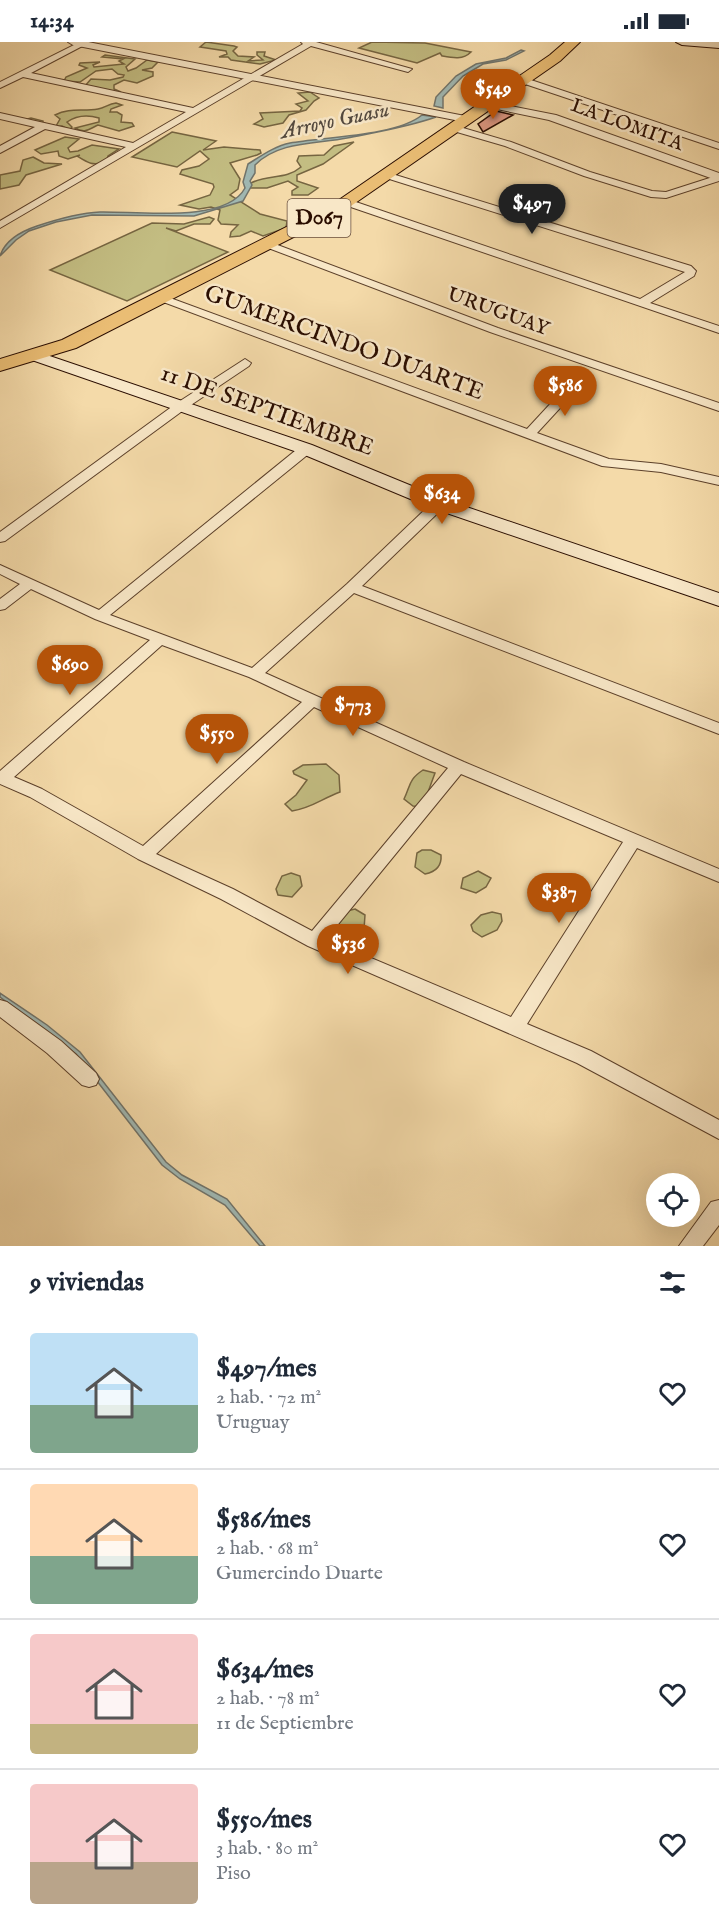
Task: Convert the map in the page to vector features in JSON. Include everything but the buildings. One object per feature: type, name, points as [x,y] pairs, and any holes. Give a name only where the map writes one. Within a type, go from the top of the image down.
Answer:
[{"type":"main road","name":"D067","points":[[0,365],[69,344],[346,202],[386,175],[455,120],[486,104],[555,58],[573,42]]},
{"type":"main road","points":[[682,42],[719,45]]},
{"type":"main road","name":"11 DE SEPTIEMBRE","points":[[35,356],[306,449],[439,504],[719,600]]},
{"type":"street","points":[[106,42],[369,102],[419,108],[455,120],[508,144],[587,174],[651,194],[666,195],[719,178]]},
{"type":"street","points":[[0,225],[309,42],[408,69]]},
{"type":"street","points":[[0,85],[80,43],[254,75]]},
{"type":"street","points":[[23,74],[195,111]]},
{"type":"street","points":[[522,80],[719,146]]},
{"type":"street","name":"LA LOMITA","points":[[486,104],[552,117],[719,178]]},
{"type":"street","points":[[0,116],[134,146]]},
{"type":"street","points":[[0,150],[44,126]]},
{"type":"street","points":[[386,175],[691,271],[642,303]]},
{"type":"street","points":[[346,202],[719,330]]},
{"type":"street","name":"URUGUAY","points":[[267,244],[494,330],[719,407]]},
{"type":"street","name":"GUMERCINDO DUARTE","points":[[162,298],[607,463],[651,467],[719,481]]},
{"type":"street","points":[[0,538],[181,406],[245,363]]},
{"type":"street","points":[[528,434],[580,379]]},
{"type":"street","points":[[100,616],[306,449]]},
{"type":"street","points":[[254,674],[352,587],[439,504]]},
{"type":"street","points":[[0,569],[100,616],[254,674],[458,766],[719,876]]},
{"type":"street","points":[[0,606],[30,583]]},
{"type":"street","points":[[352,587],[719,729]]},
{"type":"street","points":[[159,639],[1,778],[36,793],[144,855],[226,894],[314,941],[584,1057],[718,1127]]},
{"type":"street","points":[[144,855],[313,700]]},
{"type":"street","points":[[314,941],[458,766]]},
{"type":"street","points":[[516,1026],[633,840]]},
{"type":"street","points":[[0,1007],[54,1047],[89,1079]]},
{"type":"street","points":[[690,1246],[719,1209]]},
{"type":"shaded area","points":[[206,42],[237,47],[233,51],[238,56],[254,57],[248,61],[263,60],[257,52],[265,52],[264,56],[276,60],[260,64],[219,57],[227,54],[226,51],[200,47]]},
{"type":"shaded area","points":[[372,42],[425,43],[471,52],[458,58],[442,56],[440,53],[417,63],[359,48]]},
{"type":"shaded area","points":[[105,55],[135,59],[126,67],[128,71],[147,60],[158,62],[152,68],[142,70],[153,72],[153,76],[137,83],[124,80],[114,85],[114,89],[121,92],[111,93],[84,87],[91,79],[110,80],[123,77],[124,75],[112,69],[96,71],[80,82],[64,81],[66,77],[87,68],[79,65],[80,63],[100,62],[93,65],[94,67],[124,64],[119,61],[123,59],[102,57]]},
{"type":"shaded area","points":[[310,92],[319,98],[306,110],[289,115],[283,123],[264,127],[254,124],[263,119],[260,113],[300,111],[302,108],[296,104],[308,101],[298,93]]},
{"type":"shaded area","points":[[116,103],[122,105],[111,109],[110,112],[117,112],[122,115],[121,122],[132,123],[134,126],[119,131],[98,125],[82,131],[75,128],[99,122],[99,118],[87,116],[75,118],[67,122],[72,127],[70,130],[62,126],[37,128],[23,120],[31,118],[56,126],[60,119],[55,115],[71,110],[98,109]]},
{"type":"shaded area","points":[[172,132],[216,141],[203,150],[224,147],[260,150],[261,153],[257,155],[230,163],[240,179],[238,189],[230,195],[260,214],[287,221],[286,228],[263,236],[251,231],[230,237],[231,232],[238,225],[221,224],[218,220],[220,210],[211,207],[199,209],[180,205],[210,195],[213,184],[180,174],[182,170],[199,166],[209,159],[200,151],[177,167],[132,157]]},
{"type":"shaded area","points":[[65,137],[79,139],[68,148],[70,152],[92,145],[119,149],[108,156],[106,162],[97,164],[87,162],[77,156],[68,159],[59,156],[58,151],[41,154],[35,150]]},
{"type":"shaded area","points":[[354,142],[323,164],[297,175],[297,181],[318,188],[308,195],[292,195],[292,191],[298,187],[288,181],[267,188],[250,188],[251,183],[257,180],[295,171],[301,167],[297,161],[299,156],[324,155],[334,146]]},
{"type":"shaded area","points":[[33,157],[44,163],[62,164],[26,175],[19,185],[0,189],[0,175],[20,171],[23,160]]},
{"type":"shaded area","points":[[209,217],[214,219],[210,224],[194,224],[176,231],[166,228],[228,252],[127,301],[50,270],[152,223],[184,224]]},
{"type":"shaded area","points":[[326,764],[339,775],[340,792],[311,806],[292,811],[285,804],[296,795],[307,780],[294,774],[293,771],[303,765]]},
{"type":"shaded area","points":[[423,770],[435,773],[428,792],[432,797],[422,807],[413,806],[404,799],[412,780]]},
{"type":"shaded area","points":[[422,850],[431,850],[441,855],[437,868],[425,874],[415,867],[417,853]]},
{"type":"shaded area","points":[[478,871],[491,878],[486,887],[476,893],[461,888],[463,878]]},
{"type":"shaded area","points":[[291,873],[300,876],[302,886],[292,897],[278,895],[276,889],[282,876]]},
{"type":"shaded area","points":[[355,909],[365,915],[364,929],[355,934],[341,934],[337,926],[347,911]]},
{"type":"shaded area","points":[[492,912],[501,914],[502,921],[497,930],[482,937],[473,931],[471,925],[481,915]]},
{"type":"water","points":[[521,50],[524,51],[506,60],[483,64],[463,76],[443,97],[443,108],[434,106],[436,97],[456,76],[476,64],[506,58]]},
{"type":"water","points":[[422,115],[436,117],[380,131],[411,122]]},
{"type":"water","points":[[373,133],[286,147],[264,157],[255,165],[255,173],[250,181],[252,185],[243,201],[194,216],[92,215],[56,222],[29,231],[0,256],[6,245],[20,233],[68,217],[100,212],[179,213],[219,207],[235,199],[245,188],[243,182],[248,164],[284,144]]},
{"type":"water","points":[[0,993],[47,1025],[80,1052],[166,1162],[182,1175],[227,1199],[265,1246],[260,1246],[225,1205],[180,1179],[162,1165],[76,1054],[0,997]]},
{"type":"water label","name":"Arroyo Guasu","points":[[335,121]]}]
